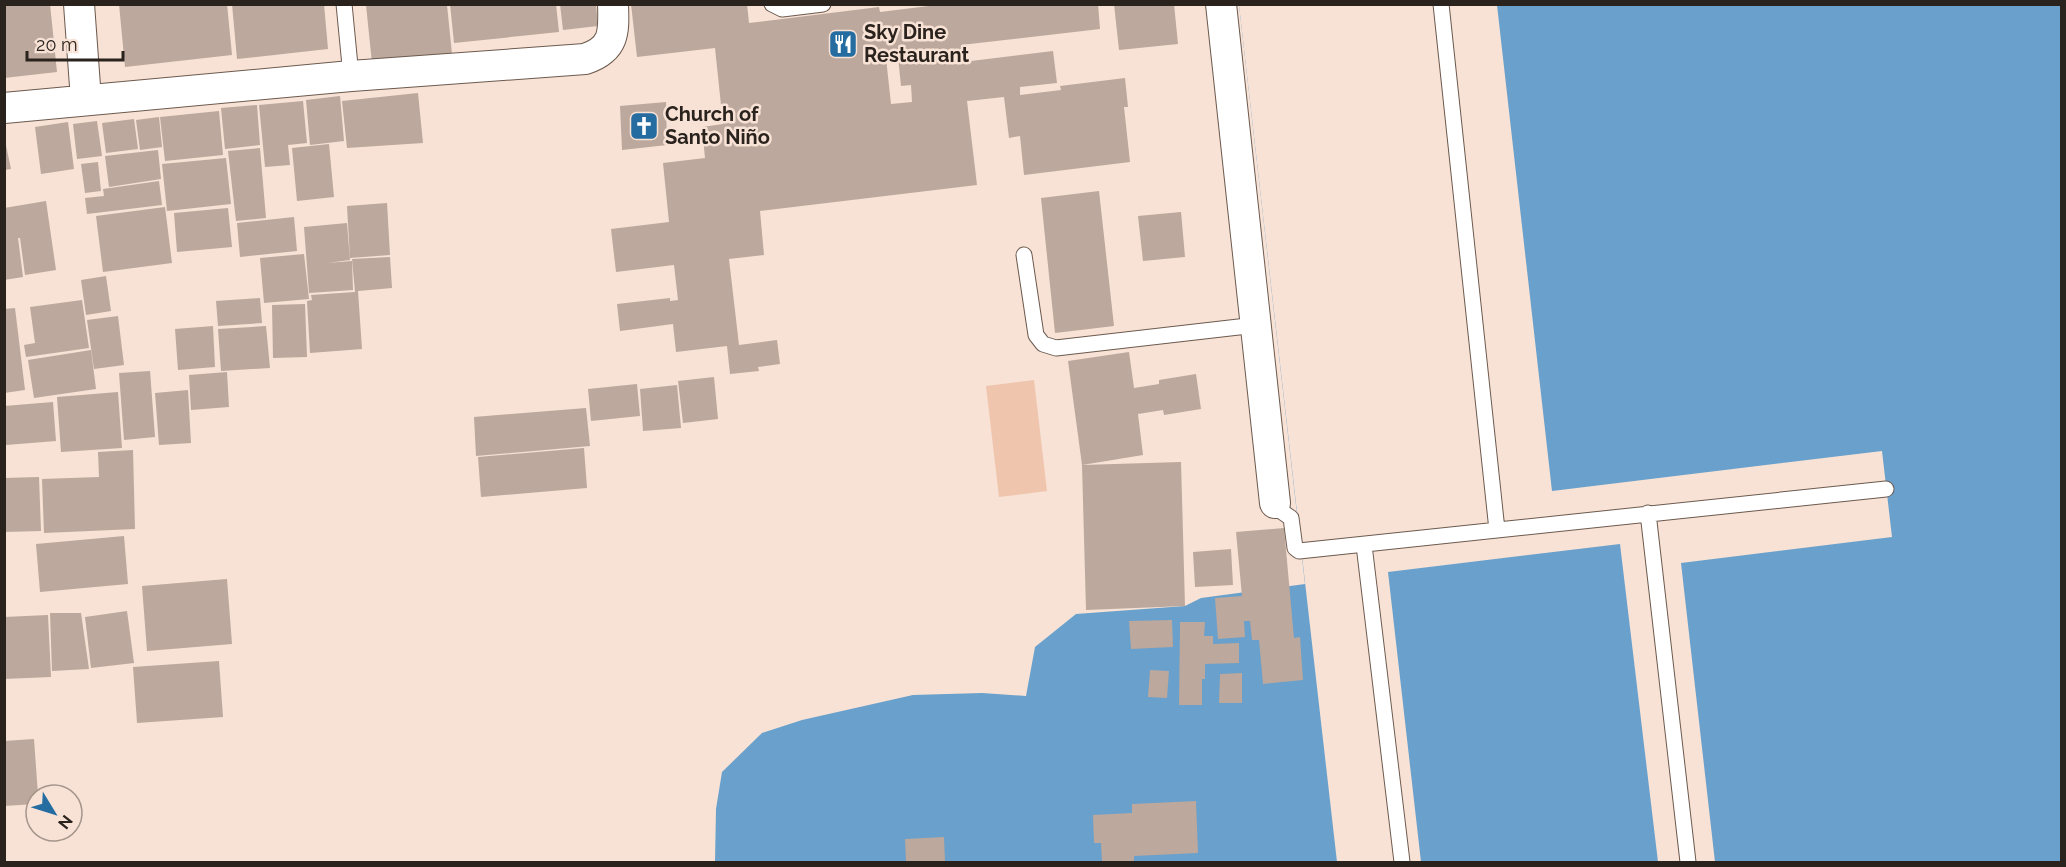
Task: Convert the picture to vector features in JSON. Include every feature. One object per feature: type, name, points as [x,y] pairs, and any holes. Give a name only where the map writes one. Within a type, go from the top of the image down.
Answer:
[{"type":"street","points":[[79,4],[86,100]]},
{"type":"street","points":[[4,108],[351,76],[585,59],[597,55],[610,41],[614,28],[613,4]]},
{"type":"street","points":[[1221,4],[1275,503]]},
{"type":"lane","points":[[344,4],[351,76]]},
{"type":"lane","points":[[772,4],[782,9],[823,4]]},
{"type":"lane","points":[[1441,4],[1497,530]]},
{"type":"lane","points":[[1024,255],[1036,335],[1043,344],[1056,348],[1256,325]]},
{"type":"lane","points":[[1275,503],[1278,509],[1291,518],[1295,549],[1299,551],[1886,489]]},
{"type":"lane","points":[[1648,513],[1688,862]]},
{"type":"lane","points":[[1364,544],[1402,862]]},
{"type":"shaded area","points":[[1034,380],[1047,491],[999,497],[986,386]]},
{"type":"water","points":[[1239,5],[2061,5],[2061,862],[715,862],[716,809],[722,772],[762,733],[802,720],[913,695],[982,693],[1026,696],[1035,647],[1076,614],[1185,606],[1201,598],[1305,584]]},
{"type":"pier","points":[[1239,5],[1497,5],[1552,491],[1882,451],[1892,537],[1681,563],[1715,862],[1658,862],[1620,544],[1388,572],[1421,862],[1337,862]]},
{"type":"building","points":[[4,4],[50,4],[57,72],[4,78]]},
{"type":"building","points":[[119,4],[227,4],[232,55],[125,67]]},
{"type":"building","points":[[232,4],[324,4],[328,49],[237,59]]},
{"type":"building","points":[[450,4],[556,4],[559,32],[454,43]]},
{"type":"building","points":[[560,4],[596,4],[598,26],[563,30]]},
{"type":"building","points":[[631,4],[747,4],[749,23],[879,7],[880,12],[945,4],[1098,4],[1100,29],[961,45],[963,62],[1053,51],[1057,83],[1020,87],[1020,95],[1061,90],[1060,86],[1125,78],[1128,107],[1124,107],[1130,162],[1024,175],[1020,136],[1009,138],[1004,97],[967,101],[977,185],[760,211],[764,255],[729,259],[739,345],[777,340],[780,364],[758,367],[759,371],[730,374],[727,346],[676,352],[673,324],[620,331],[617,304],[670,298],[670,301],[678,300],[674,265],[616,272],[611,229],[669,222],[663,163],[705,158],[702,127],[723,124],[715,48],[637,57]],"holes":[[[898,57],[901,86],[911,85],[912,102],[891,104],[886,58]]]},
{"type":"building","points":[[1114,4],[1174,4],[1178,44],[1119,50]]},
{"type":"building","points":[[366,5],[447,5],[452,54],[372,63]]},
{"type":"building","points":[[418,93],[423,143],[347,148],[342,101]]},
{"type":"building","points":[[340,96],[344,141],[310,145],[306,100]]},
{"type":"building","points":[[303,101],[307,143],[288,145],[290,165],[265,167],[259,105]]},
{"type":"building","name":"Church of Santo Niño","points":[[666,102],[667,145],[622,150],[620,106]]},
{"type":"building","points":[[257,105],[260,145],[225,149],[221,108]]},
{"type":"building","points":[[219,111],[223,155],[165,161],[160,117]]},
{"type":"building","points":[[159,117],[162,147],[140,150],[136,120]]},
{"type":"building","points":[[134,119],[138,149],[106,153],[102,123]]},
{"type":"building","points":[[97,121],[102,156],[77,159],[73,124]]},
{"type":"building","points":[[68,122],[74,169],[41,174],[35,127]]},
{"type":"building","points":[[4,136],[11,169],[4,170]]},
{"type":"building","points":[[329,144],[334,197],[297,201],[292,148]]},
{"type":"building","points":[[260,148],[266,218],[236,221],[228,151]]},
{"type":"building","points":[[158,150],[161,179],[109,187],[105,156]]},
{"type":"building","points":[[226,158],[231,204],[167,211],[162,164]]},
{"type":"building","points":[[98,162],[101,191],[85,193],[81,164]]},
{"type":"building","points":[[159,181],[162,205],[87,214],[85,198],[104,196],[103,189]]},
{"type":"building","points":[[1099,191],[1114,326],[1055,333],[1041,198]]},
{"type":"building","points":[[46,201],[56,270],[25,275],[20,238],[18,238],[23,277],[4,280],[4,208]]},
{"type":"building","points":[[387,203],[390,255],[350,258],[347,206]]},
{"type":"building","points":[[165,207],[172,263],[103,272],[96,216]]},
{"type":"building","points":[[228,208],[232,247],[177,252],[174,213]]},
{"type":"building","points":[[1181,212],[1185,257],[1143,261],[1138,216]]},
{"type":"building","points":[[294,217],[297,251],[240,257],[237,223]]},
{"type":"building","points":[[347,223],[350,260],[327,263],[352,261],[353,290],[309,293],[304,227]]},
{"type":"building","points":[[304,254],[309,299],[264,303],[260,258]]},
{"type":"building","points":[[390,257],[392,288],[358,291],[362,349],[310,353],[307,301],[312,300],[311,295],[355,292],[352,259]]},
{"type":"building","points":[[106,276],[111,311],[86,315],[81,280]]},
{"type":"building","points":[[260,298],[262,323],[218,326],[216,301]]},
{"type":"building","points":[[82,300],[89,348],[26,357],[24,345],[35,343],[30,307]]},
{"type":"building","points":[[305,304],[307,357],[273,358],[272,305]]},
{"type":"building","points":[[15,308],[25,390],[4,393],[4,309]]},
{"type":"building","points":[[118,316],[124,365],[94,369],[87,320]]},
{"type":"building","points":[[213,326],[215,367],[178,370],[175,329]]},
{"type":"building","points":[[266,326],[270,368],[221,371],[218,329]]},
{"type":"building","points":[[91,350],[96,389],[34,398],[28,360]]},
{"type":"building","points":[[1129,352],[1134,388],[1159,384],[1159,380],[1196,374],[1201,409],[1164,415],[1163,410],[1138,414],[1143,455],[1082,465],[1068,361]]},
{"type":"building","points":[[150,371],[155,437],[124,440],[119,373]]},
{"type":"building","points":[[227,372],[229,407],[191,410],[189,375]]},
{"type":"building","points":[[714,377],[718,419],[683,423],[678,381]]},
{"type":"building","points":[[637,384],[640,416],[591,421],[588,389]]},
{"type":"building","points":[[677,385],[681,428],[643,431],[640,389]]},
{"type":"building","points":[[188,390],[191,443],[159,445],[155,393]]},
{"type":"building","points":[[118,392],[122,448],[61,452],[57,397]]},
{"type":"building","points":[[53,402],[56,441],[6,445],[4,406]]},
{"type":"building","points":[[586,408],[590,446],[476,456],[474,417]]},
{"type":"building","points":[[584,448],[587,488],[481,497],[478,457]]},
{"type":"building","points":[[133,450],[135,529],[44,533],[42,479],[99,477],[98,452]]},
{"type":"building","points":[[1181,462],[1185,606],[1086,610],[1082,465]]},
{"type":"building","points":[[39,477],[41,531],[4,532],[4,478]]},
{"type":"building","points":[[1284,528],[1294,638],[1300,637],[1303,680],[1263,684],[1259,640],[1252,640],[1250,621],[1244,621],[1245,637],[1218,639],[1215,598],[1242,596],[1236,532]]},
{"type":"building","points":[[124,536],[128,584],[40,592],[36,544]]},
{"type":"building","points":[[1231,549],[1233,585],[1195,587],[1193,552]]},
{"type":"building","points":[[227,579],[232,644],[147,651],[142,586]]},
{"type":"building","points":[[127,611],[134,663],[91,668],[85,617]]},
{"type":"building","points":[[50,613],[81,613],[89,669],[52,671]]},
{"type":"building","points":[[48,615],[51,677],[4,679],[4,617]]},
{"type":"building","points":[[1172,620],[1173,647],[1131,649],[1129,621]]},
{"type":"building","points":[[1180,622],[1205,622],[1204,636],[1213,636],[1213,644],[1239,643],[1239,663],[1205,664],[1205,679],[1202,679],[1202,705],[1179,705]]},
{"type":"building","points":[[219,661],[223,717],[137,723],[133,667]]},
{"type":"building","points":[[1150,670],[1169,671],[1167,698],[1148,697]]},
{"type":"building","points":[[1242,673],[1242,703],[1219,703],[1220,674]]},
{"type":"building","points":[[34,739],[37,783],[24,783],[24,805],[4,806],[4,741]]},
{"type":"building","points":[[1196,801],[1198,853],[1134,856],[1134,862],[1102,862],[1101,843],[1094,843],[1093,815],[1132,813],[1132,804]]},
{"type":"building","points":[[944,837],[945,862],[906,862],[905,839]]},
{"type":"place","name":"Sky Dine Restaurant","points":[[843,44]]},
{"type":"place","name":"Church of Santo Niño","points":[[644,126]]}]
